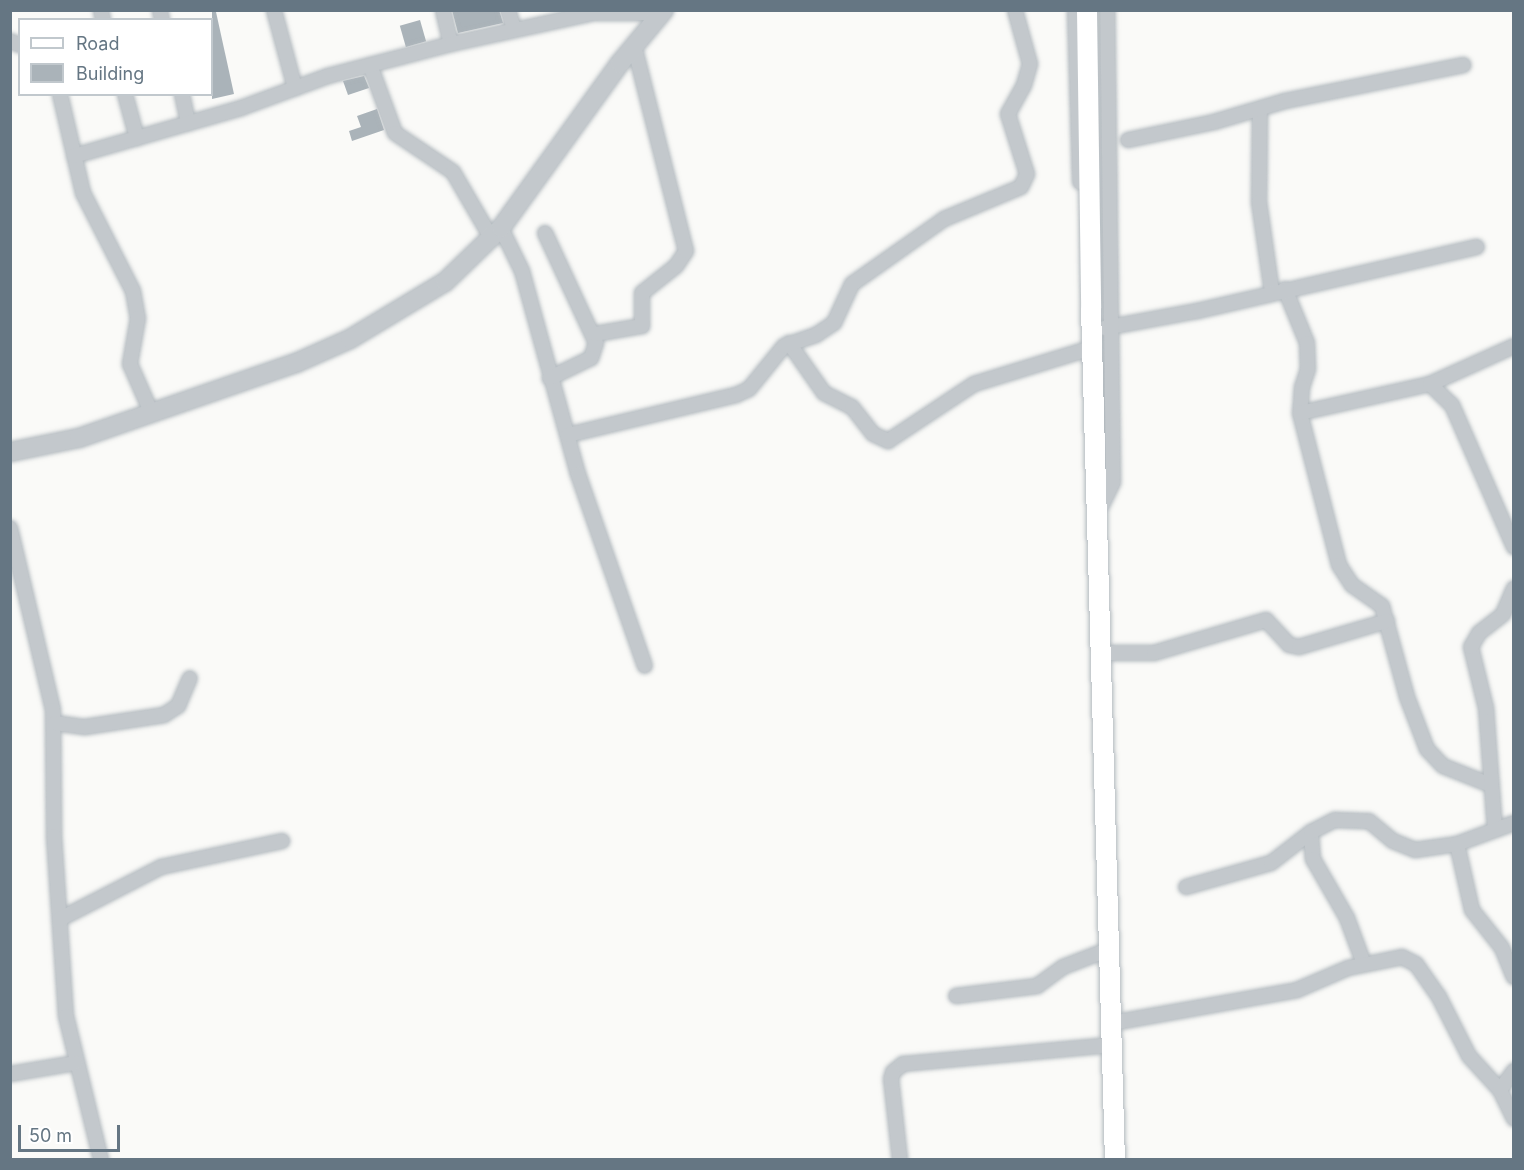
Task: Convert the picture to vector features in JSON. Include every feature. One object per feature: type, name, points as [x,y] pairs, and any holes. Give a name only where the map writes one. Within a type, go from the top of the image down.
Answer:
[{"type":"main road","points":[[1087,10],[1091,308],[1096,338],[1115,1160]]},
{"type":"street","points":[[274,10],[295,88]]},
{"type":"street","points":[[443,10],[451,44]]},
{"type":"street","points":[[508,10],[514,28]]},
{"type":"street","points":[[568,435],[736,395],[755,383],[789,343],[816,335],[834,323],[852,284],[944,219],[1026,182],[1024,159],[1008,114],[1024,85],[1030,64],[1015,10]]},
{"type":"street","points":[[1075,10],[1096,338],[1113,482],[1099,511]]},
{"type":"street","points":[[1096,338],[1107,10]]},
{"type":"street","points":[[74,156],[188,123],[370,65],[567,14],[620,11],[662,12]]},
{"type":"street","points":[[10,452],[79,438],[296,363],[351,339],[445,282],[496,234],[634,45],[662,12]]},
{"type":"street","points":[[595,334],[642,326],[642,293],[676,266],[686,251],[634,45]]},
{"type":"street","points":[[370,65],[395,133],[453,172],[522,271],[581,484],[645,666]]},
{"type":"street","points":[[1128,140],[1463,65]]},
{"type":"street","points":[[60,96],[89,210],[133,291],[138,318],[130,364],[152,414]]},
{"type":"street","points":[[126,96],[137,138]]},
{"type":"street","points":[[182,96],[188,123]]},
{"type":"street","points":[[1260,109],[1259,202],[1279,291],[1307,343],[1308,369],[1299,399],[1300,413],[1340,565],[1352,585],[1382,606],[1407,697],[1427,749],[1443,766],[1491,785]]},
{"type":"street","points":[[544,233],[595,334],[591,358],[550,378]]},
{"type":"street","points":[[789,343],[824,393],[852,407],[873,434],[888,441],[974,384],[1096,338],[1279,291],[1477,247]]},
{"type":"street","points":[[1300,413],[1430,384],[1514,346]]},
{"type":"street","points":[[1430,384],[1452,405],[1514,547]]},
{"type":"street","points":[[10,528],[55,723],[54,813],[66,1016],[75,1063],[96,1127],[101,1160]]},
{"type":"street","points":[[1495,830],[1486,708],[1471,647],[1479,633],[1503,614],[1514,588]]},
{"type":"street","points":[[1102,653],[1154,652],[1266,620],[1289,645],[1299,647],[1387,621]]},
{"type":"street","points":[[55,723],[85,727],[164,715],[178,706],[190,678]]},
{"type":"street","points":[[1186,887],[1271,863],[1311,832],[1335,820],[1360,818],[1404,847],[1428,849],[1457,844],[1514,823]]},
{"type":"street","points":[[1311,832],[1313,859],[1347,918],[1364,964]]},
{"type":"street","points":[[60,919],[161,867],[282,841]]},
{"type":"street","points":[[1457,844],[1472,910],[1502,948],[1514,977]]},
{"type":"street","points":[[956,996],[1037,986],[1063,967],[1110,949]]},
{"type":"street","points":[[1112,1023],[1297,990],[1364,964],[1402,957],[1416,964],[1452,1018],[1469,1056],[1500,1090],[1514,1119]]},
{"type":"street","points":[[900,1160],[891,1079],[893,1072],[903,1064],[1112,1045]]},
{"type":"street","points":[[10,1074],[75,1063]]},
{"type":"street","points":[[1500,1090],[1514,1071]]},
{"type":"building","points":[[452,10],[499,10],[503,23],[458,33]]},
{"type":"building","points":[[212,12],[216,12],[234,94],[212,99],[213,18]]},
{"type":"building","points":[[420,20],[426,41],[406,47],[400,26]]},
{"type":"building","points":[[364,76],[369,88],[348,95],[343,81]]},
{"type":"building","points":[[377,109],[384,130],[352,141],[349,131],[361,127],[357,116]]}]
